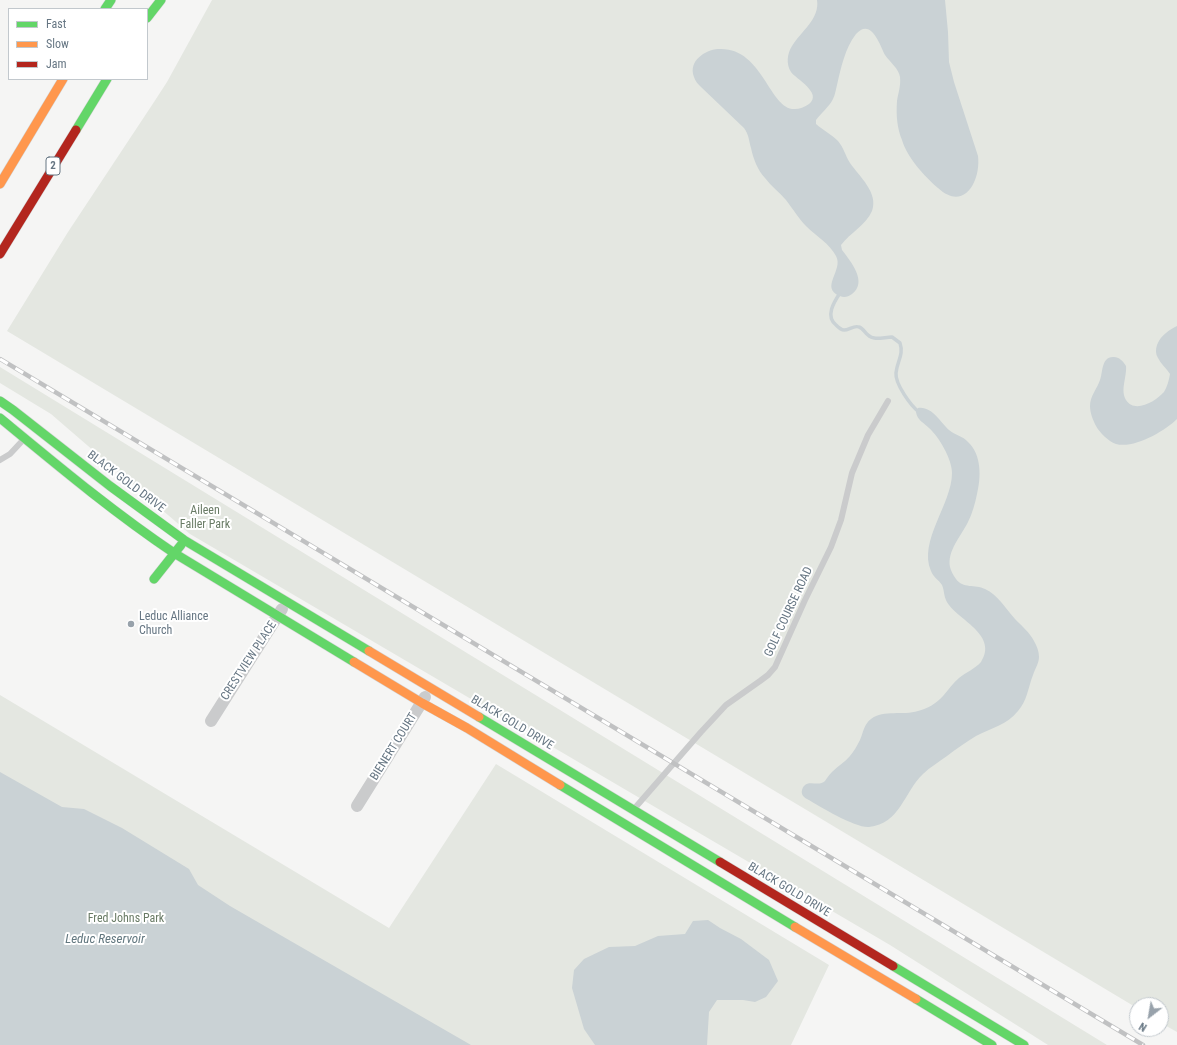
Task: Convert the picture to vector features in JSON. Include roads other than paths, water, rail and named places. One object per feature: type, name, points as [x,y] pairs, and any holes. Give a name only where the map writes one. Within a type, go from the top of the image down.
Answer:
[{"type":"main road","points":[[148,10],[154,0]]},
{"type":"main road","points":[[148,17],[161,0]]},
{"type":"main road","points":[[0,184],[62,80]]},
{"type":"main road","name":"2","points":[[0,254],[106,80]]},
{"type":"main road","name":"BLACK GOLD DRIVE","points":[[0,401],[110,486],[184,540],[1024,1045]]},
{"type":"main road","points":[[0,418],[96,497],[174,553],[992,1045]]},
{"type":"main road","points":[[154,579],[184,540]]},
{"type":"street","name":"CRESTVIEW PLACE","points":[[211,721],[287,601]]},
{"type":"street","name":"BIENERT COURT","points":[[357,806],[431,688]]},
{"type":"lane","name":"GOLF COURSE ROAD","points":[[633,810],[700,732],[726,705],[764,678],[775,667],[831,547],[841,520],[852,473],[868,435],[888,401]]},
{"type":"lane","points":[[0,460],[10,454],[25,438],[33,426]]},
{"type":"water","points":[[817,0],[945,0],[949,62],[978,156],[977,175],[974,183],[963,195],[956,197],[947,195],[927,178],[908,153],[899,131],[897,121],[897,101],[900,80],[898,71],[885,55],[878,39],[874,34],[866,29],[861,30],[856,34],[849,45],[844,58],[833,99],[816,120],[816,124],[838,141],[850,163],[867,185],[873,198],[872,211],[866,221],[841,245],[842,250],[853,266],[858,278],[857,289],[852,294],[844,297],[834,293],[832,288],[838,261],[836,256],[827,244],[803,223],[786,200],[762,175],[754,160],[748,136],[744,128],[698,84],[694,78],[693,71],[693,66],[703,54],[718,49],[733,51],[745,57],[755,67],[778,100],[786,107],[797,109],[809,104],[813,95],[807,86],[791,72],[788,66],[788,59],[792,46],[816,13]]},
{"type":"water","points":[[1177,326],[1177,419],[1165,429],[1149,438],[1131,444],[1123,445],[1113,443],[1098,429],[1090,409],[1090,402],[1100,380],[1105,362],[1110,357],[1116,357],[1124,362],[1126,370],[1124,396],[1130,404],[1140,406],[1151,402],[1164,392],[1170,374],[1157,355],[1157,345],[1163,335]]},
{"type":"water","points":[[918,408],[927,409],[932,412],[949,430],[966,440],[973,447],[978,460],[980,474],[976,498],[969,519],[955,544],[951,555],[950,567],[952,573],[962,584],[985,589],[998,598],[1032,638],[1038,649],[1039,659],[1025,699],[1014,716],[1004,723],[972,738],[929,769],[916,781],[895,814],[879,825],[869,827],[855,824],[806,798],[802,793],[804,786],[809,783],[822,783],[848,758],[858,744],[867,723],[871,719],[882,714],[906,713],[921,710],[932,705],[941,699],[959,678],[979,664],[985,653],[985,644],[982,637],[949,605],[942,585],[931,571],[928,559],[929,547],[951,485],[952,473],[950,461],[941,443],[933,432],[918,417],[916,412]]},
{"type":"water","name":"Leduc Reservoir","points":[[0,772],[62,807],[84,809],[122,828],[189,869],[198,885],[230,906],[471,1045],[0,1045]]},
{"type":"water","points":[[708,920],[741,939],[769,960],[778,981],[766,997],[755,1002],[743,1000],[717,1000],[709,1012],[707,1045],[595,1045],[584,1029],[572,988],[574,970],[584,959],[609,947],[635,946],[658,936],[685,934],[693,921]]},
{"type":"waterway","points":[[840,293],[833,305],[831,317],[842,330],[859,327],[862,328],[870,337],[892,337],[900,343],[901,355],[896,378],[904,394],[919,412]]},
{"type":"railway","points":[[0,359],[1143,1045]]},
{"type":"place","name":"Leduc Alliance Church","points":[[131,624]]},
{"type":"park label","name":"Aileen Faller Park","points":[[205,518]]},
{"type":"park label","name":"Fred Johns Park","points":[[126,919]]}]
